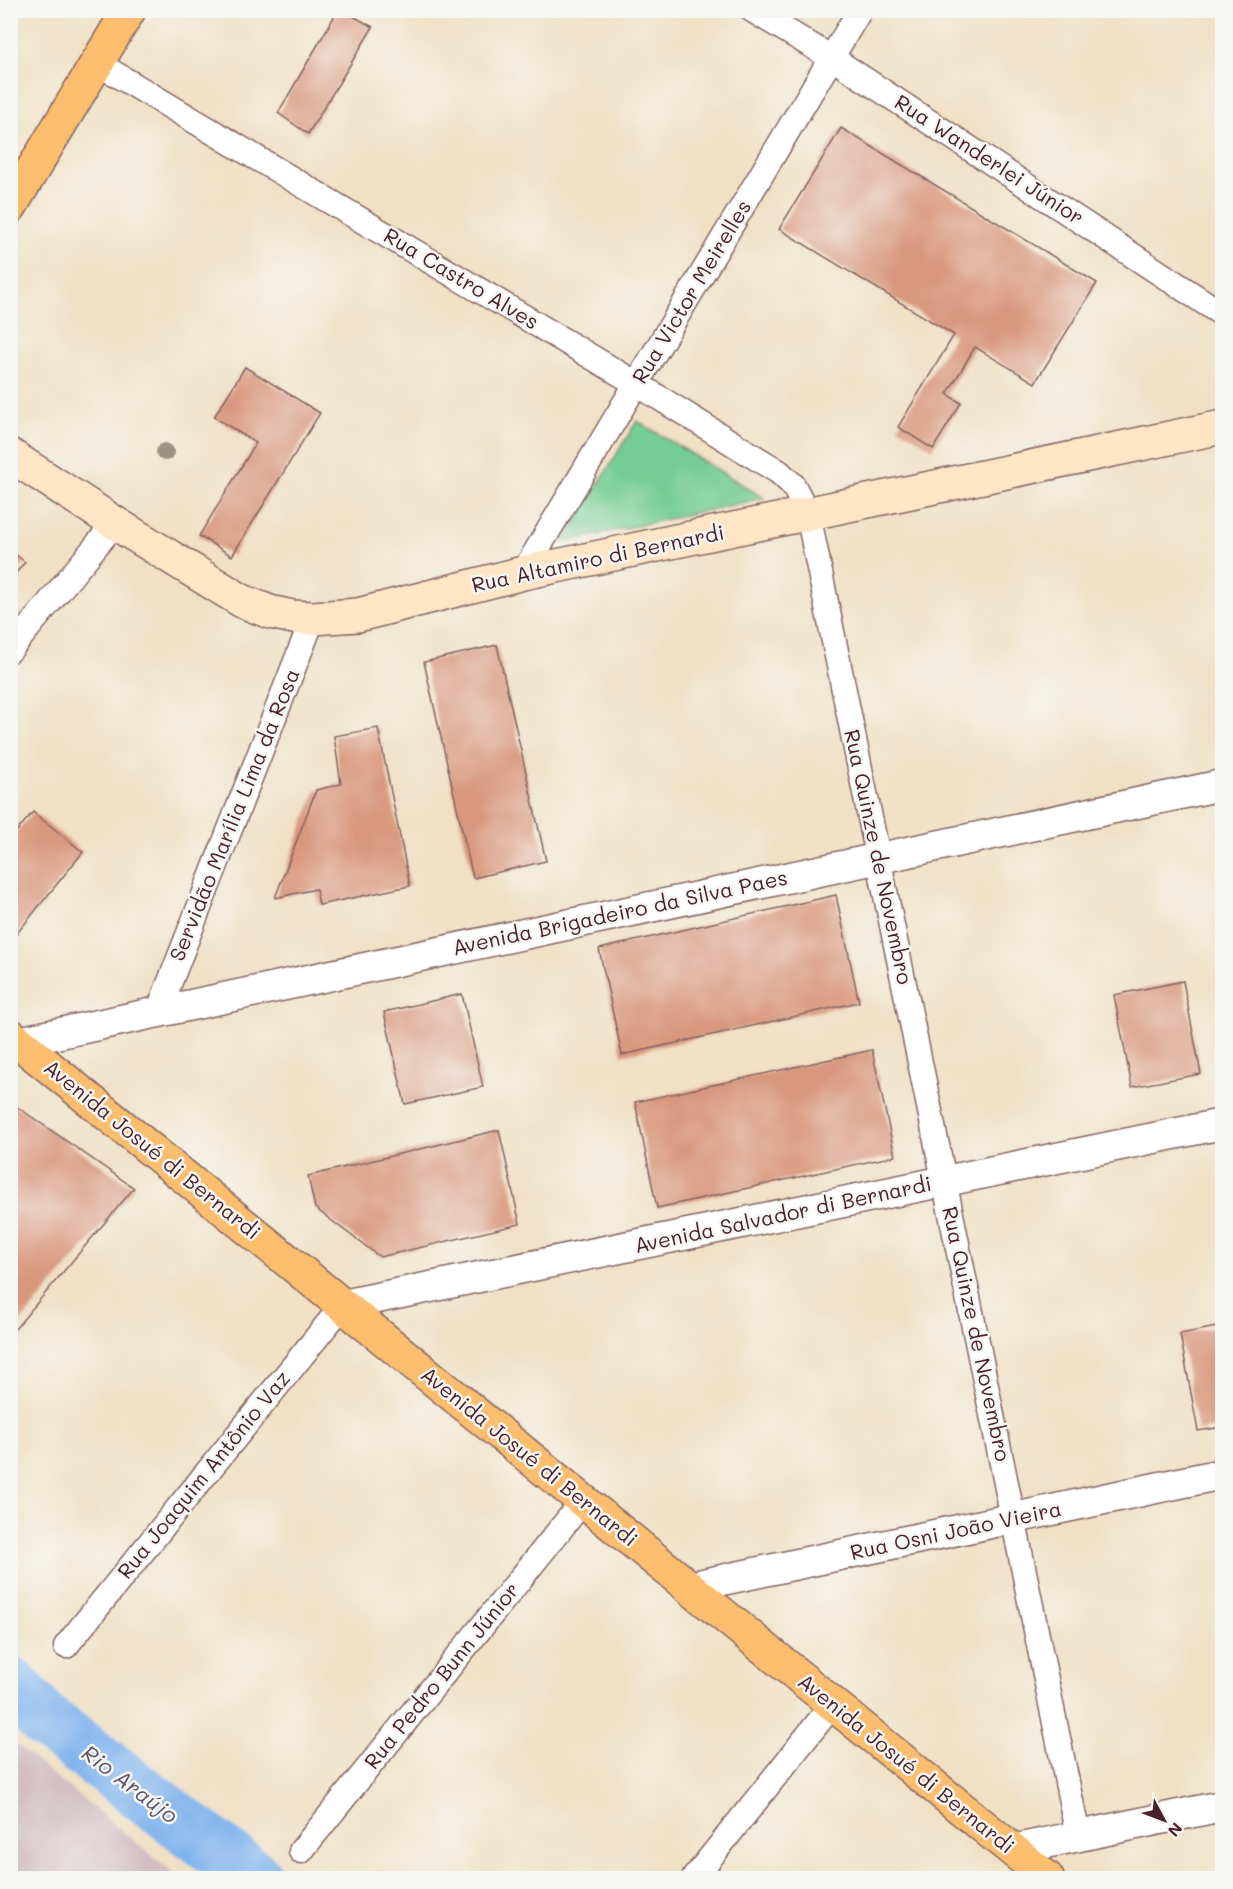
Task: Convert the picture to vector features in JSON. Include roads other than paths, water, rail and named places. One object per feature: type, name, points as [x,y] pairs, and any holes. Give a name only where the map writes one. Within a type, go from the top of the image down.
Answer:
[{"type":"main road","points":[[10,207],[129,10]]},
{"type":"main road","name":"Rua Altamiro di Bernardi","points":[[10,455],[242,601],[270,612],[292,617],[313,618],[358,615],[524,573],[1222,427]]},
{"type":"main road","name":"Avenida Josué di Bernardi","points":[[14,1039],[1047,1878]]},
{"type":"street","name":"Rua Wanderlei Júnior","points":[[752,10],[832,57],[1222,314]]},
{"type":"street","name":"Rua Victor Meirelles","points":[[524,573],[860,10]]},
{"type":"street","name":"Rua Castro Alves","points":[[97,63],[637,384],[779,472],[793,485],[808,514]]},
{"type":"street","name":"Rua Quinze de Novembro","points":[[808,514],[1078,1836]]},
{"type":"street","points":[[10,650],[115,523]]},
{"type":"street","name":"Servidão Marília Lima da Rosa","points":[[158,1012],[313,618]]},
{"type":"street","name":"Avenida Brigadeiro da Silva Paes","points":[[14,1039],[158,1012],[1222,785]]},
{"type":"street","name":"Avenida Salvador di Bernardi","points":[[343,1305],[1222,1124]]},
{"type":"street","name":"Rua Joaquim Antônio Vaz","points":[[66,1646],[343,1305]]},
{"type":"street","name":"Rua Osni João Vieira","points":[[689,1587],[1222,1474]]},
{"type":"street","name":"Rua Pedro Bunn Júnior","points":[[301,1851],[583,1501]]},
{"type":"street","points":[[694,1878],[833,1704]]},
{"type":"street","points":[[1012,1850],[1222,1806]]},
{"type":"waterway","name":"Rio Araújo","points":[[10,1684],[44,1720],[255,1878]]}]
